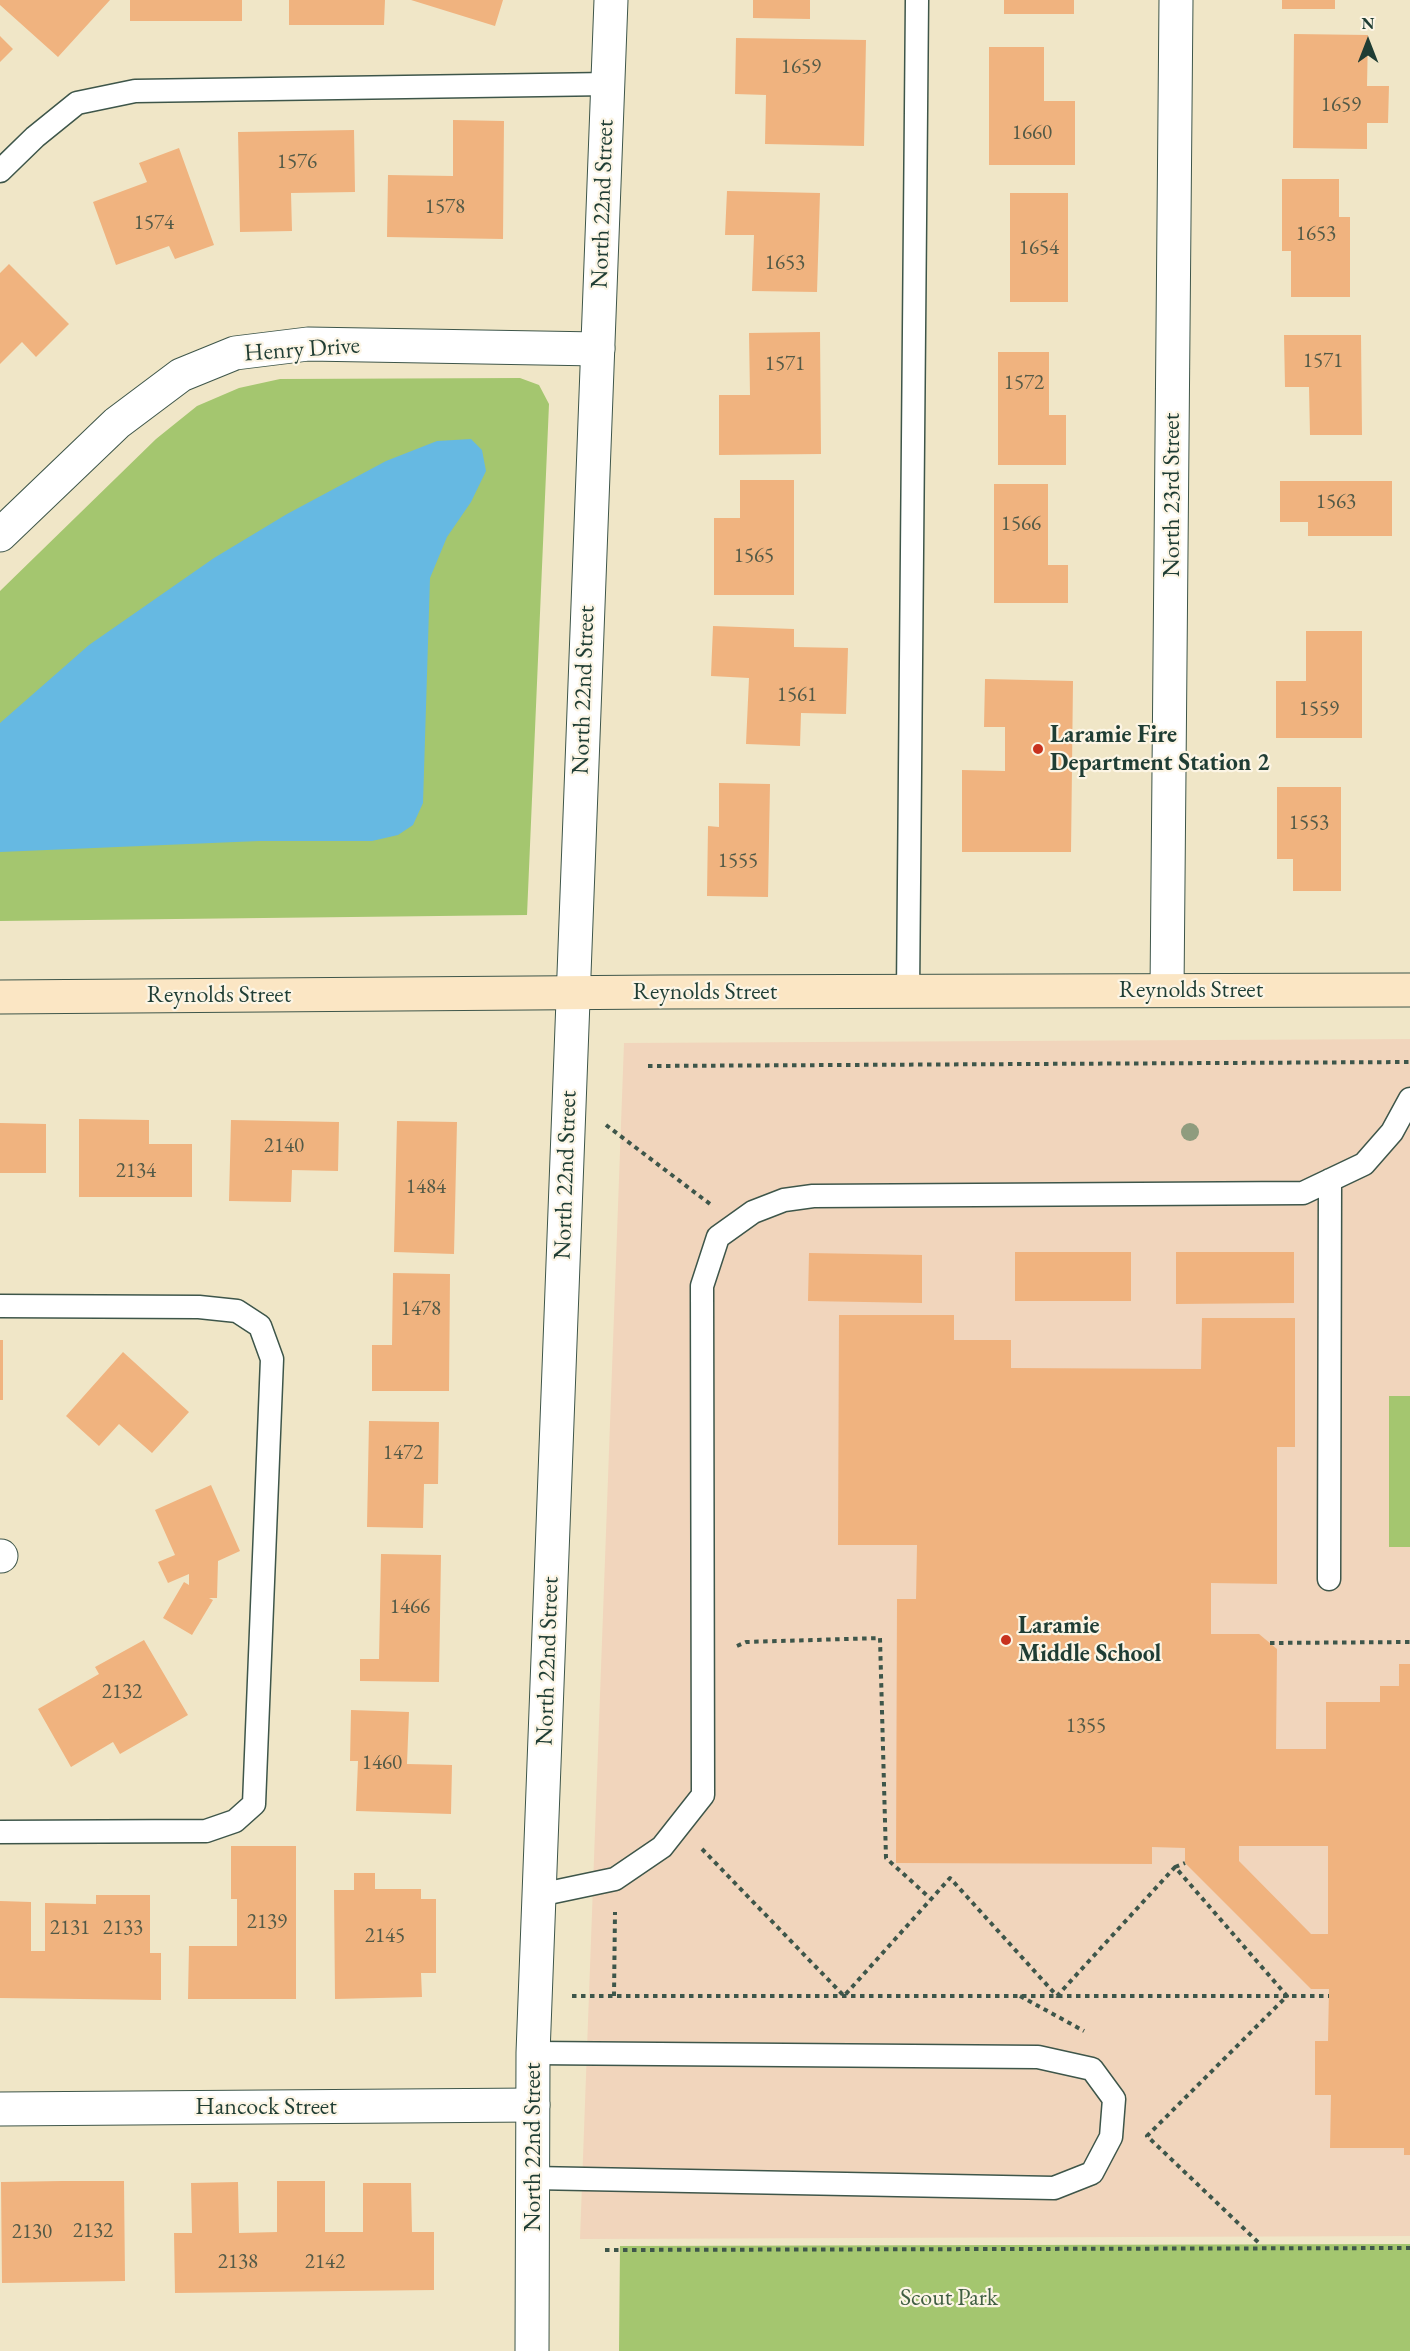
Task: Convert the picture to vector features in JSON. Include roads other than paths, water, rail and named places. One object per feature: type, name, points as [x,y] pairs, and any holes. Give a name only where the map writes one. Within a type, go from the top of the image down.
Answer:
[{"type":"main road","name":"Reynolds Street","points":[[0,997],[1410,990]]},
{"type":"street","name":"North 22nd Street","points":[[532,2351],[533,2053],[611,0]]},
{"type":"street","name":"North 23rd Street","points":[[1167,990],[1176,0]]},
{"type":"street","name":"Henry Drive","points":[[0,535],[117,423],[181,375],[235,353],[308,344],[598,349]]},
{"type":"street","name":"Hancock Street","points":[[0,2109],[532,2105]]},
{"type":"lane","points":[[908,992],[917,0]]},
{"type":"lane","points":[[0,171],[34,137],[77,103],[135,91],[608,84]]},
{"type":"lane","points":[[539,1895],[615,1879],[662,1847],[703,1795],[702,1286],[718,1237],[753,1212],[784,1200],[813,1196],[1303,1193],[1364,1164],[1392,1132],[1410,1099]]},
{"type":"lane","points":[[1329,1580],[1330,1180]]},
{"type":"lane","points":[[0,1306],[199,1307],[237,1311],[260,1326],[272,1359],[254,1804],[235,1821],[206,1831],[0,1832]]},
{"type":"lane","points":[[532,2178],[1054,2188],[1092,2173],[1110,2136],[1114,2099],[1092,2069],[1038,2057],[533,2053]]},
{"type":"water","points":[[471,439],[482,450],[486,471],[471,502],[447,537],[430,578],[423,803],[413,825],[398,835],[372,841],[259,841],[0,852],[0,723],[89,645],[214,558],[287,514],[386,461],[437,441]]},
{"type":"place","name":"Laramie Fire Department Station 2","points":[[1038,749]]},
{"type":"place","name":"Laramie Middle School","points":[[1006,1640]]},
{"type":"park label","name":"Scout Park","points":[[949,2298]]}]
